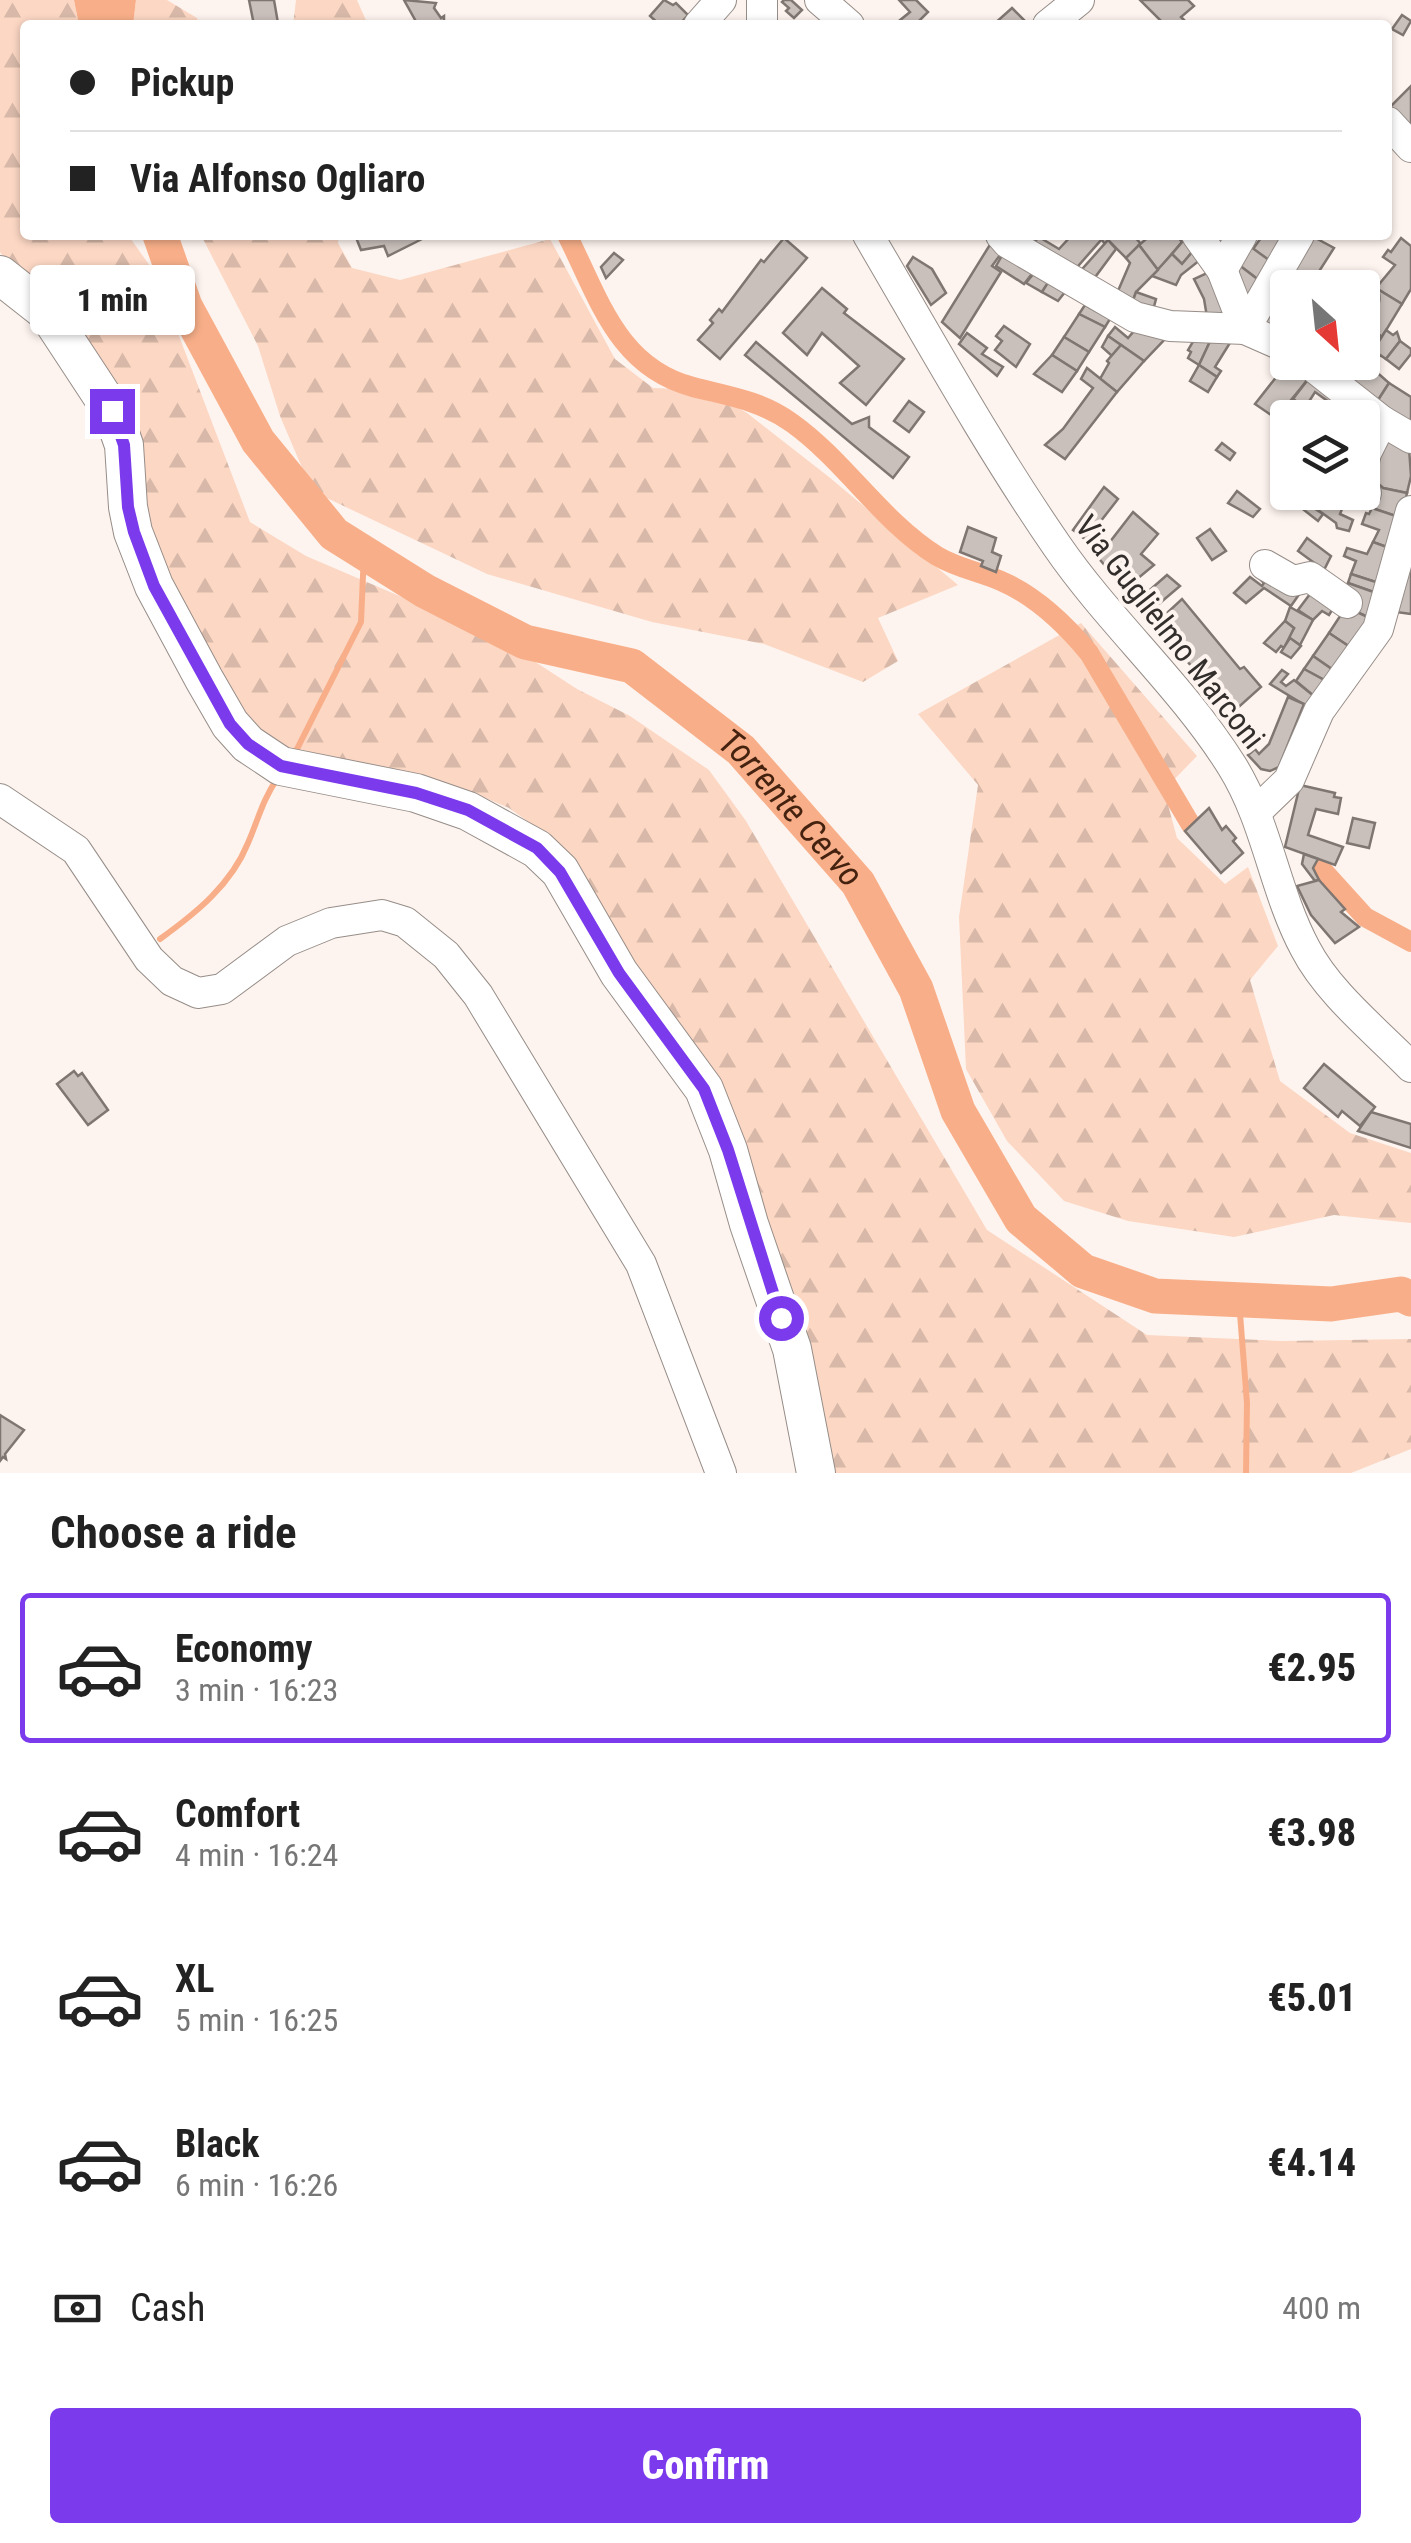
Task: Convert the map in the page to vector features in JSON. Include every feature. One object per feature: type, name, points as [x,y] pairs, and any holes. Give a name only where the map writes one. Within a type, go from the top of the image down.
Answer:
[{"type":"main road","points":[[0,275],[47,312],[112,411],[124,445],[128,507],[154,586],[230,724],[248,744],[282,764],[416,793],[468,810],[537,848],[560,872],[619,973],[704,1089],[728,1150],[792,1349],[816,1473]]},
{"type":"street","points":[[703,20],[721,0]]},
{"type":"street","points":[[820,0],[842,20]]},
{"type":"street","points":[[1054,20],[1079,0]]},
{"type":"street","points":[[1392,126],[1411,147]]},
{"type":"street","name":"Via Guglielmo Marconi","points":[[871,240],[1058,548],[1175,687],[1232,766],[1256,812],[1283,900],[1306,952],[1339,993],[1411,1067]]},
{"type":"street","points":[[1011,240],[1135,316],[1170,326],[1245,329],[1270,338]]},
{"type":"street","points":[[1201,240],[1222,270],[1245,329]]},
{"type":"street","points":[[1222,270],[1239,240]]},
{"type":"street","points":[[1245,329],[1296,240]]},
{"type":"street","points":[[1330,380],[1411,438]]},
{"type":"street","points":[[1380,424],[1382,420]]},
{"type":"street","points":[[1256,812],[1289,780],[1411,511]]},
{"type":"street","points":[[1265,566],[1292,581],[1310,577],[1367,614]]},
{"type":"street","points":[[0,799],[76,850],[150,959],[172,981],[198,993],[222,990],[287,940],[331,923],[382,915],[406,922],[446,955],[478,995],[641,1264],[722,1473]]},
{"type":"green space","points":[[0,0],[74,0],[78,20],[20,20],[20,240],[132,240],[155,273],[250,522],[306,556],[500,639],[577,689],[630,716],[709,770],[746,821],[987,1230],[1147,1335],[1282,1341],[1411,1339],[1411,1449],[1351,1473],[828,1473],[732,1112],[547,835],[509,808],[474,793],[375,767],[306,768],[250,738],[147,531],[139,446],[0,252]]},
{"type":"green space","points":[[136,0],[167,0],[198,20],[134,20]]},
{"type":"green space","points":[[296,0],[357,0],[366,20],[294,20]]},
{"type":"green space","points":[[204,240],[338,240],[352,268],[400,280],[551,240],[615,359],[653,388],[708,390],[747,413],[958,585],[878,618],[898,661],[863,682],[764,644],[652,622],[487,574],[312,491],[280,416],[258,346]]},
{"type":"green space","points":[[1081,623],[1197,756],[1164,790],[1177,838],[1225,884],[1248,867],[1278,946],[1250,980],[1280,1081],[1350,1133],[1411,1153],[1411,1223],[1334,1215],[1234,1237],[1128,1221],[1064,1201],[1007,1141],[966,1069],[959,917],[978,785],[918,714]]},
{"type":"shaded area","points":[[74,0],[136,0],[134,20],[78,20]]},
{"type":"building","points":[[249,0],[274,0],[277,20],[253,20]]},
{"type":"building","points":[[404,0],[436,3],[434,8],[441,18],[444,16],[444,20],[415,20]]},
{"type":"building","points":[[664,0],[676,3],[688,15],[684,20],[654,20],[650,16]]},
{"type":"building","points":[[784,0],[791,0],[802,10],[794,18],[786,11],[789,8]]},
{"type":"building","points":[[899,0],[916,0],[928,12],[920,20],[900,20],[910,12]]},
{"type":"building","points":[[1140,0],[1188,0],[1194,6],[1181,17],[1184,20],[1160,20]]},
{"type":"building","points":[[1012,8],[1024,20],[999,20]]},
{"type":"building","points":[[1402,15],[1411,21],[1403,35],[1392,29]]},
{"type":"building","points":[[1411,86],[1411,131],[1392,111],[1392,105]]},
{"type":"building","points":[[1401,238],[1411,246],[1411,289],[1402,304],[1380,290],[1380,283],[1395,265],[1383,257],[1388,250],[1391,252]]},
{"type":"building","points":[[357,240],[420,240],[388,256],[384,246],[361,250]]},
{"type":"building","points":[[782,240],[807,258],[720,359],[698,340],[719,309],[722,312],[761,260],[764,262]]},
{"type":"building","points":[[1036,240],[1044,240],[1059,249],[1067,240],[1101,240],[1072,273],[1028,249]]},
{"type":"building","points":[[1108,240],[1137,240],[1141,244],[1126,258]]},
{"type":"building","points":[[1108,240],[1116,249],[1090,284],[1076,276]]},
{"type":"building","points":[[1145,240],[1182,242],[1158,270],[1139,245]]},
{"type":"building","points":[[1184,240],[1199,244],[1182,264],[1172,254]]},
{"type":"building","points":[[1260,240],[1284,240],[1273,263],[1253,249]]},
{"type":"building","points":[[1307,240],[1319,240],[1334,248],[1320,270],[1289,270]]},
{"type":"building","points":[[991,243],[1003,251],[992,266],[1001,272],[960,338],[942,322]]},
{"type":"building","points":[[1199,244],[1200,260],[1181,275],[1176,285],[1152,276],[1172,254],[1182,264]]},
{"type":"building","points":[[1139,245],[1158,270],[1136,292],[1131,306],[1115,298],[1130,263],[1126,258]]},
{"type":"building","points":[[1251,247],[1273,263],[1260,281],[1239,265]]},
{"type":"building","points":[[1004,252],[1035,270],[1024,284],[996,266]]},
{"type":"building","points":[[614,253],[623,260],[606,278],[601,267]]},
{"type":"building","points":[[913,257],[932,269],[946,293],[931,305],[907,266]]},
{"type":"building","points":[[1239,265],[1260,281],[1241,307],[1229,281]]},
{"type":"building","points":[[1039,267],[1054,274],[1042,292],[1026,283]]},
{"type":"building","points":[[1207,273],[1235,321],[1208,323],[1204,299],[1194,279]]},
{"type":"building","points":[[1049,281],[1065,292],[1058,301],[1042,292]]},
{"type":"building","points":[[822,288],[847,309],[844,313],[904,359],[866,405],[840,383],[859,366],[822,333],[807,355],[783,333]]},
{"type":"building","points":[[1380,291],[1402,304],[1380,336]]},
{"type":"building","points":[[1136,292],[1156,299],[1152,314],[1131,306]]},
{"type":"building","points":[[1085,305],[1110,319],[1105,327],[1079,314]]},
{"type":"building","points":[[1265,306],[1270,308],[1270,328],[1256,319]]},
{"type":"building","points":[[1079,314],[1105,327],[1089,352],[1064,337]]},
{"type":"building","points":[[1140,324],[1166,338],[1144,361],[1108,336],[1115,327],[1128,338]]},
{"type":"building","points":[[1004,326],[1030,344],[1016,367],[995,350],[1002,341],[996,336]]},
{"type":"building","points":[[1386,330],[1393,335],[1397,332],[1400,341],[1386,359],[1380,355],[1380,340]]},
{"type":"building","points":[[967,333],[987,348],[982,354],[1003,367],[997,376],[959,344]]},
{"type":"building","points":[[1198,333],[1213,335],[1199,365],[1188,358]]},
{"type":"building","points":[[1213,335],[1233,338],[1215,367],[1221,371],[1217,377],[1199,365]]},
{"type":"building","points":[[1108,336],[1121,345],[1112,356],[1102,347]]},
{"type":"building","points":[[1064,337],[1089,352],[1077,371],[1052,355]]},
{"type":"building","points":[[1400,341],[1411,349],[1411,354],[1399,369],[1386,359]]},
{"type":"building","points":[[756,342],[852,424],[869,417],[869,427],[909,457],[893,478],[745,355]]},
{"type":"building","points":[[1121,345],[1144,361],[1117,392],[1100,379],[1107,361]]},
{"type":"building","points":[[1052,355],[1077,371],[1062,392],[1034,374]]},
{"type":"building","points":[[1199,365],[1217,377],[1208,392],[1190,381]]},
{"type":"building","points":[[1087,368],[1117,392],[1065,459],[1045,445],[1063,429],[1093,388],[1081,379]]},
{"type":"building","points":[[1380,375],[1389,383],[1378,400],[1363,400],[1349,389],[1355,380],[1380,380]]},
{"type":"building","points":[[1274,380],[1307,380],[1291,400],[1270,400],[1270,414],[1255,404]]},
{"type":"building","points":[[1308,380],[1320,380],[1340,400],[1326,400],[1315,392],[1310,400],[1293,399]]},
{"type":"building","points":[[1389,383],[1411,397],[1411,425],[1380,411],[1378,400]]},
{"type":"building","points":[[909,401],[924,412],[909,432],[894,421]]},
{"type":"building","points":[[1384,428],[1409,448],[1411,476],[1407,493],[1380,485]]},
{"type":"building","points":[[1222,443],[1235,453],[1230,460],[1216,450]]},
{"type":"building","points":[[1380,485],[1407,493],[1402,518],[1378,510]]},
{"type":"building","points":[[1104,487],[1118,499],[1086,540],[1073,530]]},
{"type":"building","points":[[1237,491],[1260,509],[1253,517],[1228,503]]},
{"type":"building","points":[[1304,510],[1323,514],[1318,521]]},
{"type":"building","points":[[1318,510],[1342,510],[1340,514],[1353,520],[1349,531],[1337,528]]},
{"type":"building","points":[[1378,510],[1402,518],[1395,550],[1373,542],[1379,530],[1362,524],[1366,513]]},
{"type":"building","points":[[1133,512],[1158,534],[1141,554],[1154,565],[1125,589],[1095,554],[1109,543]]},
{"type":"building","points":[[968,527],[996,538],[992,552],[1001,556],[996,572],[981,566],[983,561],[960,552]]},
{"type":"building","points":[[1210,529],[1226,551],[1212,560],[1197,538]]},
{"type":"building","points":[[1411,537],[1411,614],[1396,612]]},
{"type":"building","points":[[1307,538],[1331,556],[1324,570],[1298,551]]},
{"type":"building","points":[[1373,542],[1395,550],[1385,585],[1351,574],[1356,561],[1344,556],[1347,548],[1367,554]]},
{"type":"building","points":[[1351,574],[1385,585],[1382,595],[1348,583]]},
{"type":"building","points":[[1167,575],[1180,586],[1147,614],[1136,602]]},
{"type":"building","points":[[1250,577],[1262,586],[1259,578],[1300,593],[1291,606],[1264,588],[1246,603],[1234,593]]},
{"type":"building","points":[[1348,583],[1382,595],[1372,619],[1346,607],[1343,594]]},
{"type":"building","points":[[1316,586],[1337,602],[1329,615],[1322,611],[1313,620],[1298,610]]},
{"type":"building","points":[[1182,599],[1240,669],[1244,667],[1261,687],[1232,713],[1155,624]]},
{"type":"building","points":[[1290,607],[1313,620],[1300,645],[1288,637],[1294,628],[1285,621]]},
{"type":"building","points":[[1346,607],[1372,619],[1353,649],[1329,633]]},
{"type":"building","points":[[1285,621],[1294,628],[1284,648],[1281,646],[1276,652],[1264,643]]},
{"type":"building","points":[[1329,633],[1353,649],[1336,672],[1313,656]]},
{"type":"building","points":[[1290,638],[1301,646],[1291,658],[1281,652]]},
{"type":"building","points":[[1313,656],[1336,672],[1326,681],[1304,669]]},
{"type":"building","points":[[1304,669],[1326,681],[1315,697],[1296,681]]},
{"type":"building","points":[[1282,670],[1288,674],[1281,682],[1286,686],[1294,680],[1315,697],[1308,707],[1270,684]]},
{"type":"building","points":[[1288,697],[1304,704],[1279,767],[1261,769],[1248,755],[1255,749],[1259,754],[1269,744]]},
{"type":"building","points":[[1300,785],[1341,798],[1338,814],[1316,809],[1308,835],[1343,847],[1335,865],[1285,847]]},
{"type":"building","points":[[1209,808],[1222,830],[1226,826],[1236,838],[1233,841],[1243,853],[1221,873],[1185,831]]},
{"type":"building","points":[[1353,818],[1375,823],[1369,848],[1347,843]]},
{"type":"building","points":[[1304,854],[1318,859],[1313,868],[1319,880],[1315,881],[1302,864]]},
{"type":"building","points":[[1319,880],[1345,909],[1341,912],[1359,927],[1335,943],[1311,915],[1297,886]]},
{"type":"building","points":[[1324,1064],[1375,1107],[1360,1126],[1342,1111],[1338,1117],[1304,1088]]},
{"type":"building","points":[[74,1071],[78,1076],[82,1073],[108,1110],[88,1125],[57,1084]]},
{"type":"building","points":[[1371,1112],[1411,1124],[1411,1148],[1358,1131]]},
{"type":"building","points":[[0,1415],[24,1430],[5,1454],[6,1459],[0,1461]]},
{"type":"waterway","name":"Torrente Cervo","points":[[162,240],[185,306],[258,441],[334,534],[425,591],[525,642],[632,666],[741,750],[858,883],[916,989],[958,1111],[1021,1219],[1083,1271],[1155,1296],[1331,1304],[1401,1294],[1411,1299]]},
{"type":"waterway","points":[[569,240],[601,306],[628,347],[646,364],[693,387],[744,400],[780,415],[811,438],[917,542],[945,560],[1014,587],[1060,621],[1089,653],[1191,825]]},
{"type":"waterway","points":[[293,757],[361,622],[364,552]]},
{"type":"waterway","points":[[160,939],[199,908],[232,872],[277,779]]},
{"type":"waterway","points":[[1317,864],[1365,917],[1411,942]]},
{"type":"waterway","points":[[1239,1301],[1247,1403],[1246,1473]]},
{"type":"route","points":[[112,411],[124,445],[128,507],[134,532],[154,586],[230,724],[248,744],[281,766],[416,793],[468,810],[537,848],[560,872],[619,973],[704,1089],[728,1150],[781,1318]]}]
